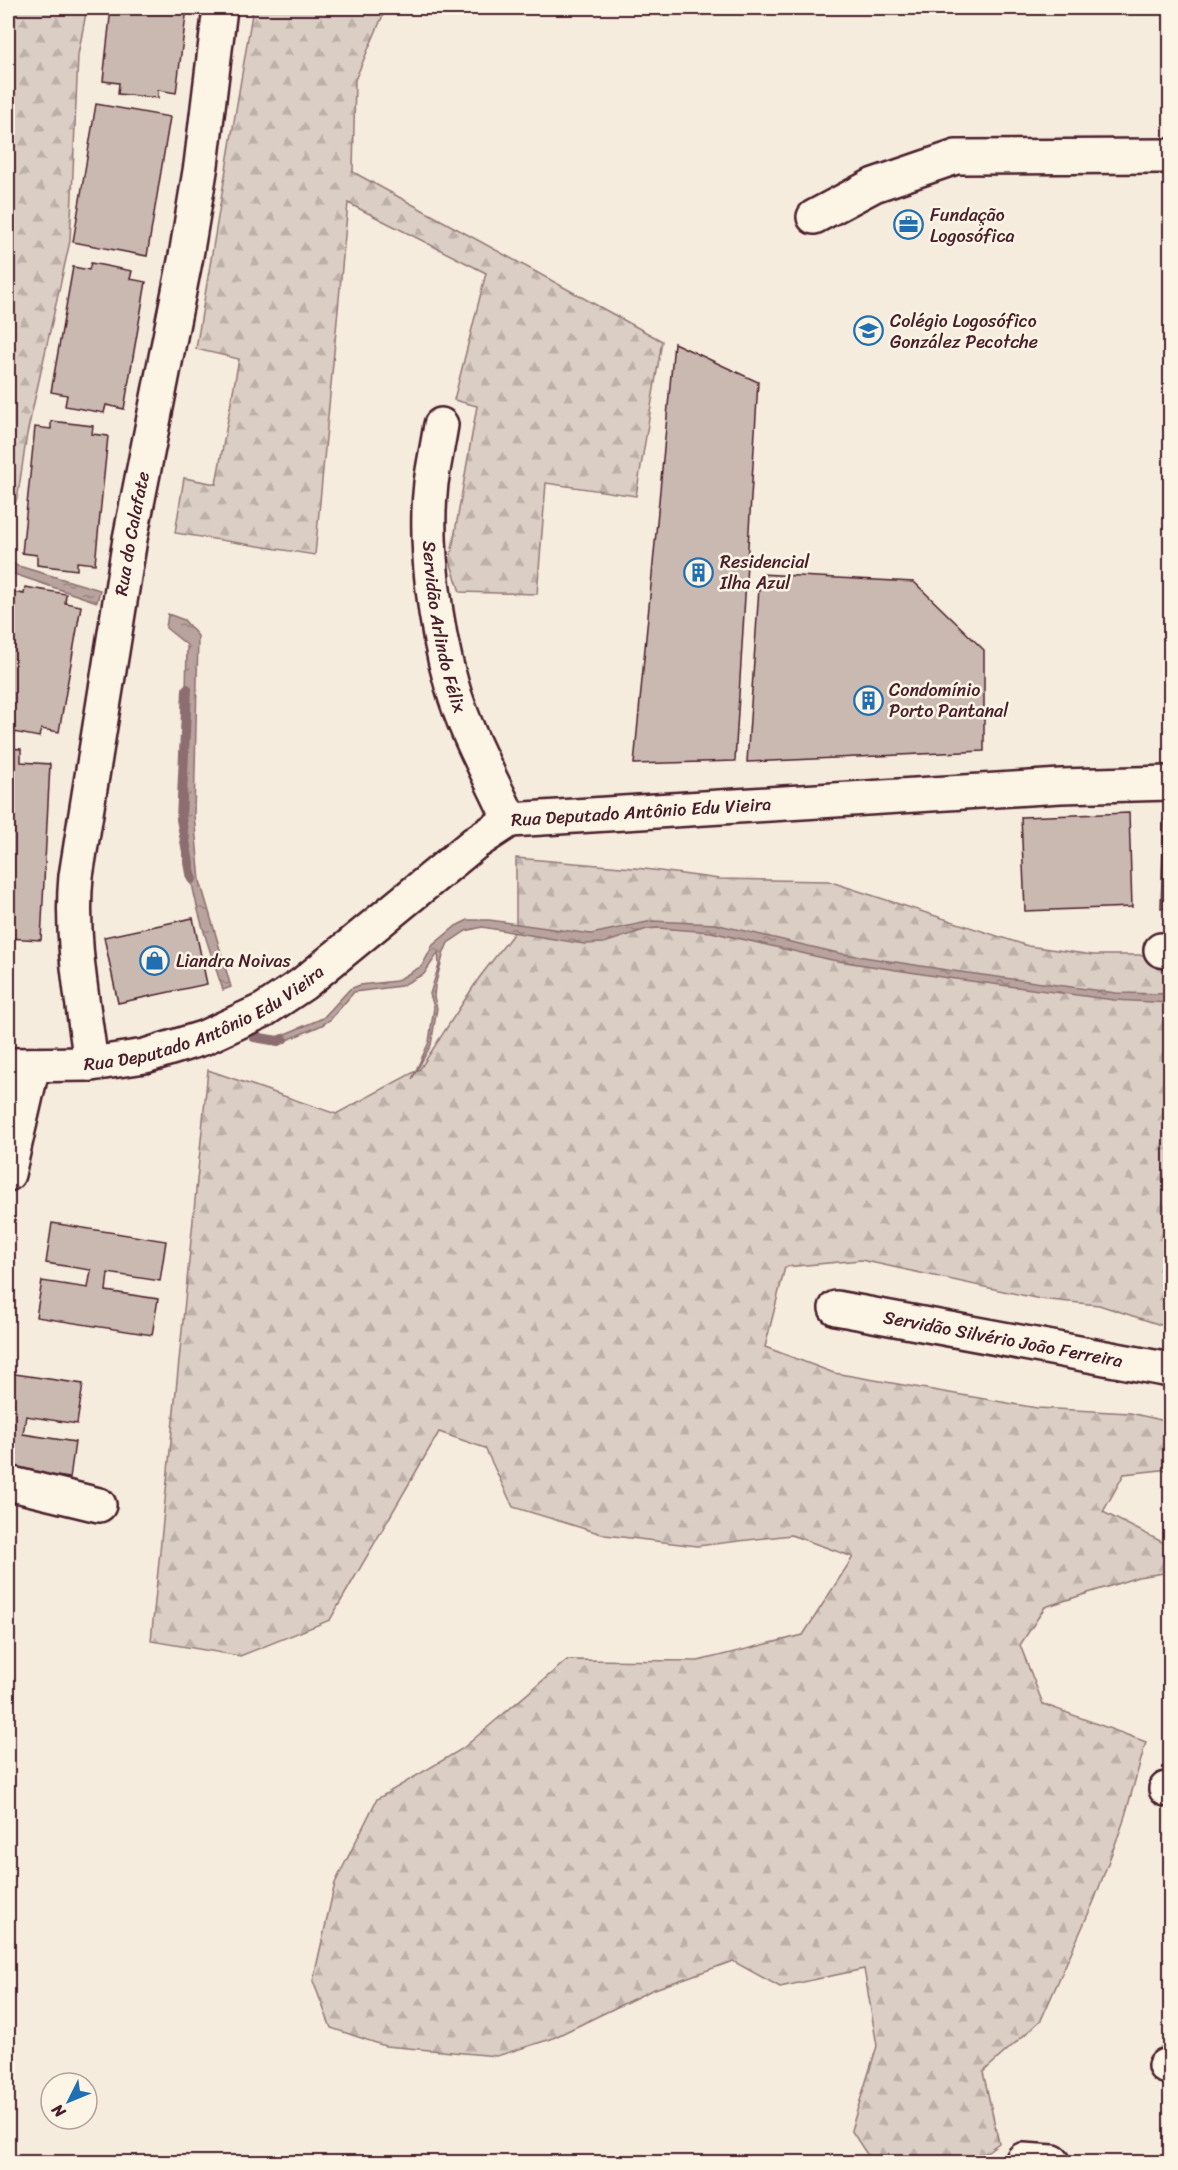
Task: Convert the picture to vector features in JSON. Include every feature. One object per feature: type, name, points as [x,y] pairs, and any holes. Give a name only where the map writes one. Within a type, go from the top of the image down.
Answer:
[{"type":"main road","name":"Rua do Calafate","points":[[91,1064],[75,943],[73,907],[76,876],[130,538],[186,256],[201,165],[220,8]]},
{"type":"main road","points":[[814,217],[874,185],[956,157],[1170,156]]},
{"type":"main road","name":"Servidão Arlindo Félix","points":[[441,425],[431,484],[429,530],[431,571],[438,616],[452,686],[466,725],[510,820]]},
{"type":"main road","name":"Rua Deputado Antônio Edu Vieira","points":[[20,1065],[91,1064],[145,1056],[203,1038],[264,1010],[303,984],[475,843],[510,820],[1061,786],[1170,783]]},
{"type":"main road","points":[[8,1174],[20,1065]]},
{"type":"main road","name":"Servidão Silvério João Ferreira","points":[[836,1308],[1170,1370]]},
{"type":"main road","points":[[8,1483],[99,1505]]},
{"type":"green space","points":[[8,8],[87,8],[78,55],[70,241],[27,434],[18,494],[8,527]]},
{"type":"green space","points":[[253,8],[386,8],[355,80],[353,172],[662,341],[636,496],[546,483],[537,594],[460,592],[450,561],[477,406],[454,400],[486,273],[348,203],[315,555],[175,533],[184,478],[216,484],[239,359],[196,349]]},
{"type":"green space","points":[[516,858],[645,869],[719,879],[828,881],[1028,946],[1093,955],[1170,955],[1170,1328],[1099,1305],[1040,1299],[861,1260],[785,1267],[765,1347],[834,1373],[1037,1408],[1130,1413],[1170,1422],[1170,1469],[1124,1474],[1103,1512],[1170,1546],[1170,1572],[1138,1577],[1045,1607],[1020,1645],[1043,1704],[1146,1742],[1123,1823],[1094,1901],[1041,2020],[983,2072],[999,2143],[973,2162],[872,2162],[851,2130],[877,2046],[864,1969],[780,1987],[733,1961],[652,1990],[551,2039],[497,2056],[385,2046],[331,2028],[313,1981],[335,1883],[377,1799],[462,1749],[567,1660],[698,1661],[803,1635],[853,1557],[791,1535],[697,1546],[605,1535],[513,1507],[485,1448],[439,1432],[330,1620],[240,1656],[151,1641],[208,1070],[336,1114],[420,1069],[479,978],[516,930]]},
{"type":"water","points":[[8,557],[15,565],[100,590],[97,602],[11,573],[8,571]]},
{"type":"water","points":[[168,614],[184,620],[198,636],[194,815],[200,881],[231,987],[223,990],[199,913],[189,866],[185,783],[187,645],[166,628]]},
{"type":"water","points":[[468,920],[489,920],[591,934],[652,921],[715,924],[838,953],[953,971],[1116,993],[1170,994],[1170,1003],[1114,1000],[948,978],[832,960],[711,932],[647,929],[604,943],[584,944],[482,927],[466,931],[448,943],[435,986],[434,997],[437,1008],[431,1045],[412,1079],[429,1042],[434,1007],[430,994],[439,965],[438,953],[424,974],[401,986],[354,992],[331,1019],[322,1025],[278,1044],[266,1042],[323,1018],[350,989],[360,985],[396,981],[422,966],[433,945],[456,926]]},
{"type":"building","points":[[111,8],[187,8],[176,93],[158,90],[158,98],[118,94],[119,83],[103,81]]},
{"type":"building","points":[[96,104],[170,117],[147,256],[73,242]]},
{"type":"building","points":[[91,263],[132,271],[130,279],[146,282],[124,409],[106,405],[104,413],[65,406],[67,395],[51,392],[73,267],[89,270]]},
{"type":"building","name":"Residencial Ilha Azul","points":[[674,343],[758,382],[735,761],[634,764]]},
{"type":"building","points":[[51,421],[93,426],[92,434],[108,436],[95,564],[77,562],[77,570],[37,565],[37,555],[22,553],[35,427],[51,429]]},
{"type":"building","name":"Condomínio Porto Pantanal","points":[[760,574],[914,582],[984,650],[984,751],[747,762]]},
{"type":"building","points":[[25,587],[66,594],[65,603],[81,606],[59,732],[41,729],[39,737],[8,731],[8,591],[24,594]]},
{"type":"building","points":[[8,748],[21,749],[21,762],[50,764],[41,940],[8,938]]},
{"type":"building","points":[[1129,813],[1132,907],[1025,911],[1021,817]]},
{"type":"building","points":[[1164,820],[1170,820],[1170,909],[1161,908]]},
{"type":"building","name":"Liandra Noivas","points":[[193,918],[207,984],[118,1003],[104,937]]},
{"type":"building","points":[[52,1223],[166,1241],[160,1281],[108,1273],[106,1291],[158,1299],[152,1335],[36,1317],[42,1281],[88,1288],[91,1270],[46,1263]]},
{"type":"building","points":[[8,1373],[83,1384],[77,1424],[26,1416],[23,1434],[75,1442],[70,1478],[8,1469]]},
{"type":"waterway","points":[[187,689],[181,819],[192,879]]},
{"type":"waterway","points":[[254,1037],[278,1041],[283,1039]]},
{"type":"place","name":"Fundação Logosófica","points":[[909,225]]},
{"type":"place","name":"Colégio Logosófico González Pecotche","points":[[869,331]]},
{"type":"place","name":"Residencial Ilha Azul","points":[[699,572]]},
{"type":"place","name":"Condomínio Porto Pantanal","points":[[868,700]]},
{"type":"place","name":"Liandra Noivas","points":[[155,961]]}]
